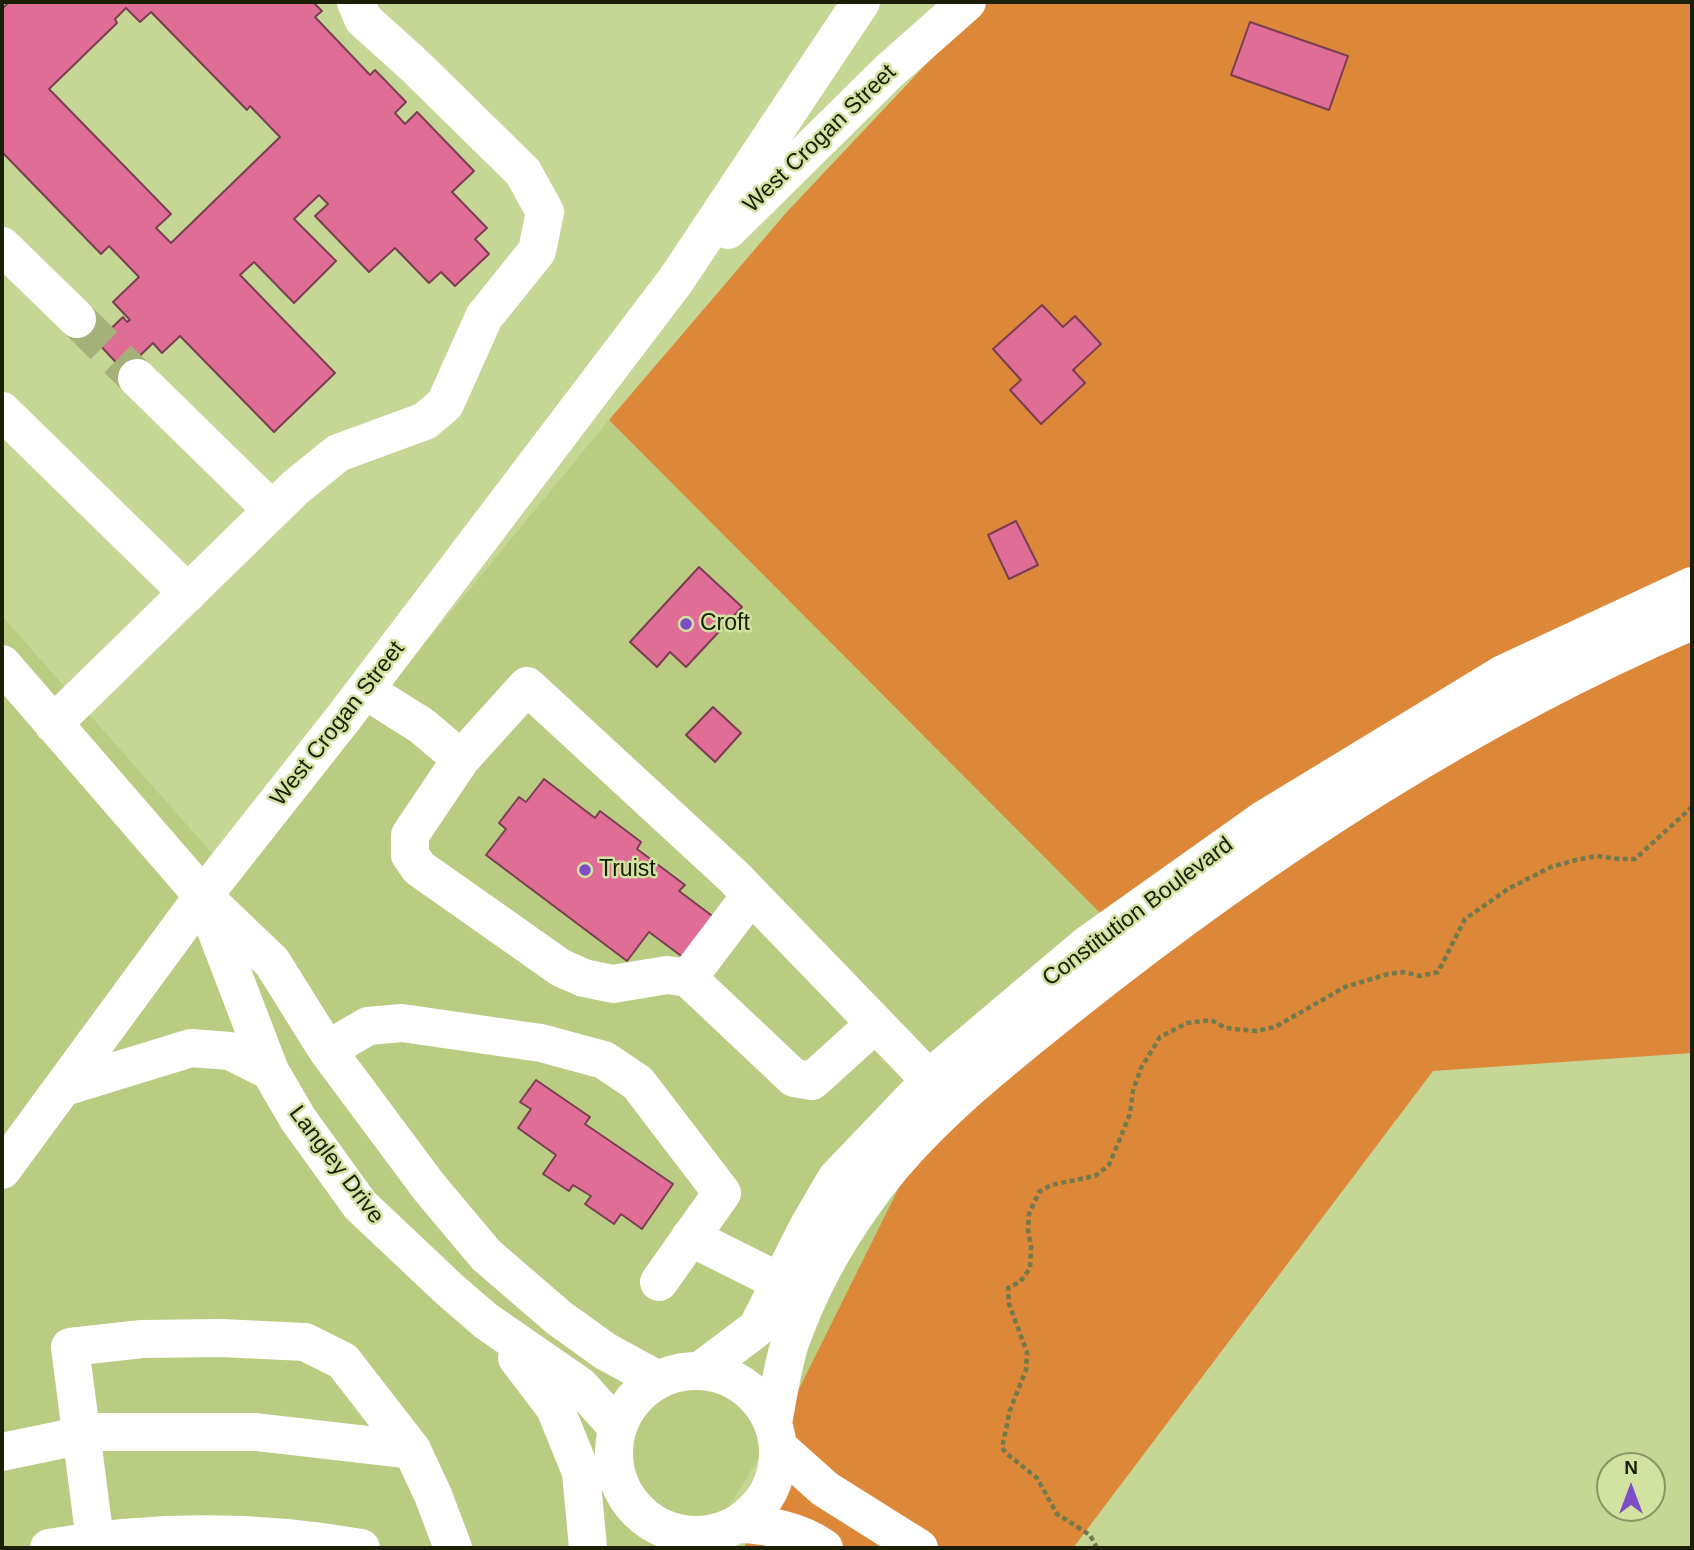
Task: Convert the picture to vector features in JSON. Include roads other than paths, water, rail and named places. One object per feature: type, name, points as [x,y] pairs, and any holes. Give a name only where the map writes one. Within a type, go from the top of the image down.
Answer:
[{"type":"street","points":[[53,724],[272,510],[338,453],[425,421],[445,404],[484,317],[537,251],[545,212],[523,172],[363,19],[356,2]]},
{"type":"street","name":"West Crogan Street","points":[[2,1170],[203,896],[365,690],[676,280],[861,2]]},
{"type":"street","name":"West Crogan Street","points":[[676,280],[888,72],[967,2]]},
{"type":"street","points":[[2,246],[76,320]]},
{"type":"street","points":[[137,378],[272,510]]},
{"type":"street","points":[[2,411],[188,593]]},
{"type":"street","name":"Constitution Boulevard","points":[[700,1371],[757,1328],[836,1179],[930,1080],[1087,945],[1263,820],[1503,674],[1692,586]]},
{"type":"street","name":"Constitution Boulevard","points":[[775,1435],[790,1345],[811,1292],[835,1246],[868,1196],[908,1148],[987,1074],[1108,975],[1283,850],[1364,797],[1437,752],[1560,683],[1692,621]]},
{"type":"street","name":"Langley Drive","points":[[2,664],[203,896],[272,962],[327,1050],[429,1187],[485,1255],[559,1318],[605,1351],[658,1380]]},
{"type":"street","points":[[875,1024],[812,1081],[794,1077],[688,978],[667,975],[613,984],[584,978],[561,968],[419,868],[410,855],[410,835],[461,759],[527,686],[751,895],[930,1080]]},
{"type":"street","points":[[365,690],[422,726],[461,759]]},
{"type":"street","points":[[688,978],[751,895]]},
{"type":"street","name":"Langley Drive","points":[[203,896],[270,1071],[298,1119],[360,1205],[486,1321],[580,1386],[617,1427]]},
{"type":"street","points":[[327,1050],[368,1026],[402,1023],[541,1043],[604,1060],[638,1083],[722,1193],[659,1282]]},
{"type":"street","points":[[64,1087],[191,1048],[230,1051],[270,1071]]},
{"type":"street","points":[[690,1237],[780,1282]]},
{"type":"street","points":[[486,1321],[555,1408],[581,1472],[588,1548]]},
{"type":"street","points":[[96,1544],[70,1347],[142,1339],[221,1338],[304,1342],[343,1361],[412,1450],[433,1494],[453,1548]]},
{"type":"street","points":[[775,1435],[777,1469],[769,1491],[756,1509],[738,1524],[691,1542],[659,1527],[638,1532],[616,1475],[613,1446],[617,1427],[637,1394],[658,1380],[678,1372],[700,1371],[719,1374],[736,1381],[758,1399],[775,1435],[825,1489],[919,1548]]},
{"type":"street","points":[[2,1452],[98,1432],[256,1432],[412,1450]]},
{"type":"street","points":[[738,1524],[774,1526],[824,1548]]},
{"type":"street","points":[[49,1548],[215,1534],[322,1541],[361,1548]]},
{"type":"tunnel","points":[[77,319],[137,378]]},
{"type":"place","name":"Croft","points":[[686,624]]},
{"type":"place","name":"Truist","points":[[585,870]]}]
